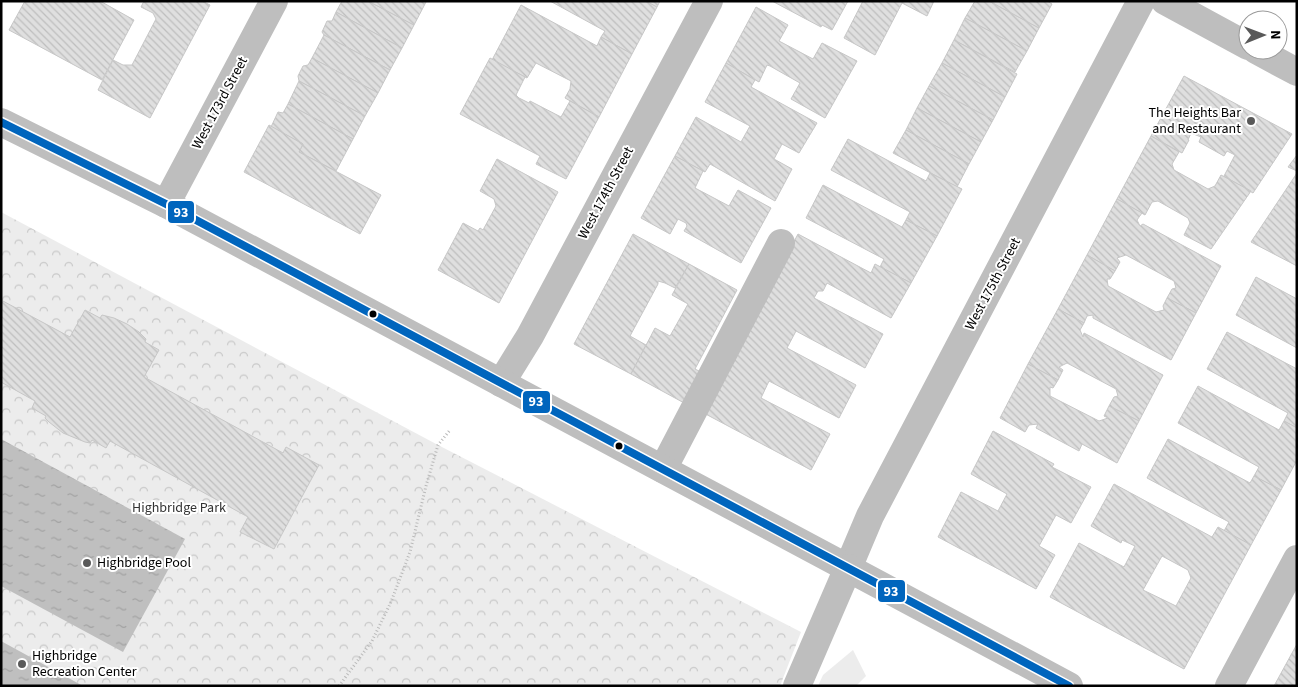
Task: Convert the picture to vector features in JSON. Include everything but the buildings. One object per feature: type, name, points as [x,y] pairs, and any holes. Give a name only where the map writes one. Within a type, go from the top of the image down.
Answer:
[{"type":"main road","name":"West 173rd Street","points":[[166,204],[274,1]]},
{"type":"main road","name":"West 174th Street","points":[[501,383],[530,336],[709,1]]},
{"type":"main road","name":"West 175th Street","points":[[797,686],[870,516],[1142,1]]},
{"type":"main road","points":[[1165,1],[1238,41]]},
{"type":"main road","points":[[1275,60],[1297,72]]},
{"type":"main road","points":[[1,122],[166,204],[1069,686]]},
{"type":"main road","points":[[662,469],[781,243]]},
{"type":"main road","points":[[1229,686],[1297,559]]},
{"type":"path","points":[[339,686],[372,641],[391,602],[410,552],[438,446],[450,430]]},
{"type":"green space","name":"Highbridge Park","points":[[1,212],[438,445],[801,632],[780,686],[1,686]]},
{"type":"green space","points":[[853,650],[866,676],[856,686],[818,686],[823,675]]},
{"type":"water","name":"Highbridge Pool","points":[[1,439],[185,539],[123,652],[1,586]]},
{"type":"water","name":"Highbridge Recreation Center","points":[[1,641],[83,686],[1,686]]},
{"type":"transit line","name":"93","points":[[1,122],[166,204],[1069,686]]},
{"type":"place","name":"The Heights Bar and Restaurant","points":[[1251,121]]},
{"type":"place","name":"Highbridge Pool","points":[[87,563]]},
{"type":"place","name":"Highbridge Recreation Center","points":[[22,664]]}]
